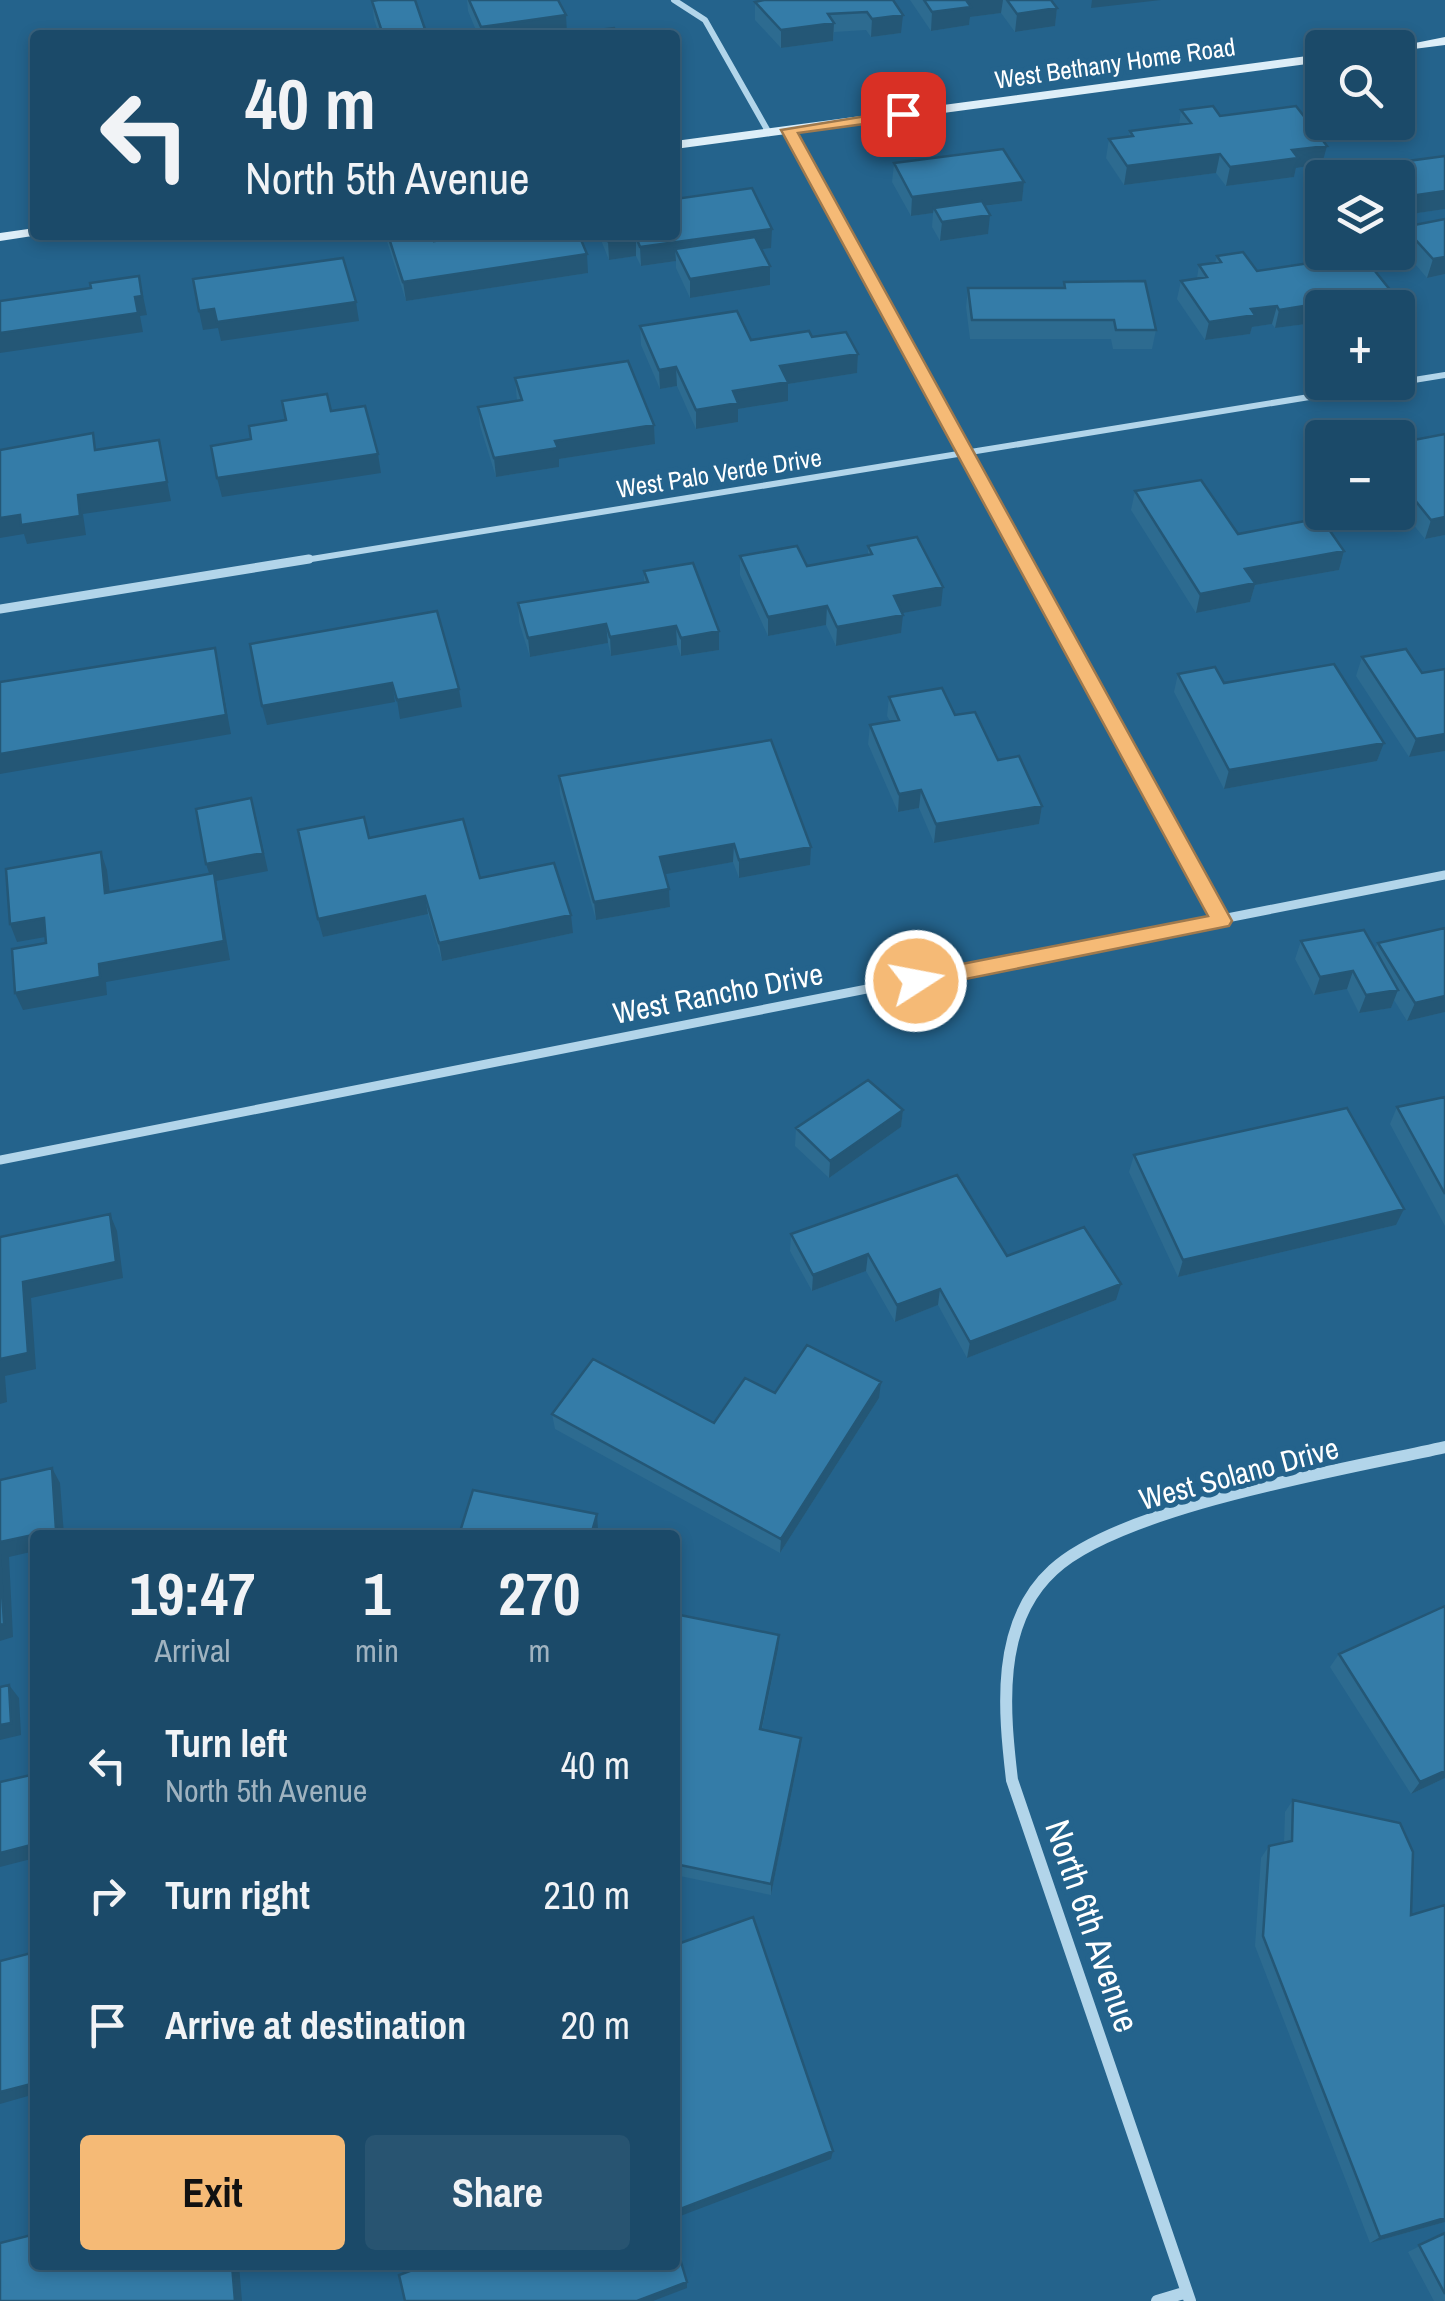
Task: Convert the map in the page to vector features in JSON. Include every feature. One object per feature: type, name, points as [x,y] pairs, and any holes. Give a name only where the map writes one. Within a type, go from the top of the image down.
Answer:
[{"type":"main road","points":[[1415,45],[1445,41]]},
{"type":"main road","name":"West Bethany Home Road","points":[[680,145],[1305,60]]},
{"type":"main road","points":[[0,237],[30,233]]},
{"type":"street","points":[[674,0],[705,20],[769,133]]},
{"type":"street","points":[[788,130],[1222,921]]},
{"type":"street","name":"West Palo Verde Drive","points":[[0,609],[1445,375]]},
{"type":"street","name":"West Rancho Drive","points":[[0,1160],[1445,875]]},
{"type":"street","name":"West Solano Drive","points":[[1054,1569],[1099,1542],[1162,1517],[1445,1447]]},
{"type":"street","name":"North 6th Avenue","points":[[1054,1569],[1020,1625],[1004,1694],[1012,1780],[1188,2296]]},
{"type":"street","points":[[1157,2301],[1188,2296]]},
{"type":"building","points":[[415,0],[425,30],[381,30],[372,1]]},
{"type":"building","points":[[469,0],[558,0],[566,15],[481,27]]},
{"type":"building","points":[[893,0],[903,15],[872,19],[867,12],[828,14],[834,23],[781,30],[755,2]]},
{"type":"building","points":[[924,0],[966,0],[971,7],[932,12]]},
{"type":"building","points":[[1007,0],[1051,0],[1057,8],[1017,14]]},
{"type":"building","points":[[1213,106],[1220,116],[1296,106],[1305,118],[1305,140],[1322,140],[1327,146],[1292,150],[1298,158],[1230,167],[1220,154],[1127,166],[1109,139],[1133,136],[1130,131],[1191,123],[1181,110]]},
{"type":"building","points":[[1003,149],[1024,182],[912,197],[894,163]]},
{"type":"building","points":[[1445,156],[1445,191],[1415,195],[1415,160]]},
{"type":"building","points":[[752,188],[772,229],[640,247],[637,240],[680,240],[680,198]]},
{"type":"building","points":[[982,201],[990,215],[942,222],[934,208]]},
{"type":"building","points":[[1445,219],[1445,257],[1433,259],[1415,239],[1415,225]]},
{"type":"building","points":[[755,237],[770,266],[690,279],[675,249]]},
{"type":"building","points":[[390,240],[581,240],[587,254],[403,282]]},
{"type":"building","points":[[1243,252],[1257,271],[1305,264],[1305,270],[1374,270],[1390,290],[1305,290],[1305,306],[1251,309],[1255,315],[1209,322],[1181,281],[1207,277],[1199,265],[1221,262],[1217,256]]},
{"type":"building","points":[[343,258],[356,302],[217,322],[214,309],[199,311],[193,279]]},
{"type":"building","points":[[139,276],[142,296],[135,297],[138,313],[0,333],[0,301],[91,288],[90,283]]},
{"type":"building","points":[[1145,281],[1156,330],[1116,330],[1114,320],[972,320],[968,288],[1065,288],[1064,282]]},
{"type":"building","points":[[737,311],[751,340],[809,331],[812,337],[846,332],[858,354],[780,366],[788,382],[733,391],[738,403],[696,410],[676,367],[659,370],[640,326]]},
{"type":"building","points":[[628,361],[654,425],[555,441],[558,448],[494,458],[478,407],[522,400],[515,378]]},
{"type":"building","points":[[327,394],[331,411],[365,406],[378,454],[217,478],[211,446],[251,439],[249,426],[286,420],[282,401]]},
{"type":"building","points":[[93,433],[95,450],[159,440],[167,482],[78,495],[80,516],[21,525],[20,515],[0,518],[0,450]]},
{"type":"building","points":[[1445,434],[1445,517],[1431,520],[1415,500],[1415,440]]},
{"type":"building","points":[[1201,480],[1238,534],[1305,521],[1305,530],[1329,530],[1344,551],[1245,569],[1255,583],[1200,594],[1135,491]]},
{"type":"building","points":[[917,537],[943,587],[894,596],[903,615],[837,627],[827,606],[768,617],[740,556],[797,546],[807,566],[872,554],[868,546]]},
{"type":"building","points":[[693,563],[719,631],[681,638],[676,626],[610,637],[606,624],[528,638],[518,603],[648,582],[644,571]]},
{"type":"building","points":[[437,611],[459,689],[397,700],[392,683],[262,706],[250,644]]},
{"type":"building","points":[[215,648],[226,715],[0,754],[0,682]]},
{"type":"building","points":[[1406,649],[1422,673],[1445,669],[1445,734],[1416,739],[1362,657]]},
{"type":"building","points":[[1334,664],[1384,743],[1229,770],[1178,674],[1215,667],[1224,683]]},
{"type":"building","points":[[942,688],[955,715],[975,712],[998,760],[1019,756],[1042,806],[936,824],[921,790],[899,794],[870,725],[899,720],[889,697]]},
{"type":"building","points":[[771,740],[811,847],[739,860],[734,844],[660,857],[669,889],[594,902],[559,776]]},
{"type":"building","points":[[251,798],[263,853],[206,864],[196,809]]},
{"type":"building","points":[[364,817],[369,838],[463,819],[480,878],[554,863],[571,915],[439,943],[425,896],[318,919],[298,830]]},
{"type":"building","points":[[101,852],[105,893],[214,873],[224,941],[99,964],[100,977],[15,993],[12,949],[46,943],[44,918],[10,924],[6,869]]},
{"type":"building","points":[[1445,928],[1445,996],[1415,1003],[1378,943]]},
{"type":"building","points":[[1364,930],[1398,990],[1366,995],[1353,971],[1320,977],[1301,941]]},
{"type":"building","points":[[868,1080],[903,1110],[830,1161],[796,1128]]},
{"type":"building","points":[[1445,1097],[1445,1194],[1397,1107]]},
{"type":"building","points":[[1347,1108],[1404,1209],[1183,1260],[1134,1155]]},
{"type":"building","points":[[957,1175],[1007,1256],[1084,1227],[1121,1284],[970,1342],[940,1289],[897,1305],[868,1254],[813,1275],[791,1234]]},
{"type":"building","points":[[110,1214],[116,1262],[23,1282],[28,1353],[0,1359],[0,1237]]},
{"type":"building","points":[[807,1345],[881,1382],[781,1539],[552,1414],[593,1359],[714,1423],[745,1378],[775,1393]]},
{"type":"building","points":[[52,1468],[56,1530],[30,1530],[30,1536],[0,1542],[0,1480]]},
{"type":"building","points":[[473,1490],[597,1514],[592,1530],[461,1530]]},
{"type":"building","points":[[0,1554],[4,1624],[0,1625]]},
{"type":"building","points":[[1445,1606],[1445,1771],[1420,1782],[1339,1654]]},
{"type":"building","points":[[680,1615],[779,1635],[760,1729],[801,1738],[771,1884],[680,1865]]},
{"type":"building","points":[[9,1685],[11,1723],[0,1725],[0,1687]]},
{"type":"building","points":[[30,1775],[30,1845],[0,1853],[0,1782]]},
{"type":"building","points":[[1293,1800],[1400,1823],[1413,1852],[1411,1915],[1445,1905],[1445,2218],[1380,2237],[1263,1936],[1269,1846],[1292,1841]]},
{"type":"building","points":[[753,1917],[833,2151],[680,2209],[680,1943]]},
{"type":"building","points":[[30,1953],[30,2084],[0,2092],[0,1961]]},
{"type":"building","points":[[1445,2233],[1445,2294],[1419,2245]]},
{"type":"building","points":[[30,2235],[30,2270],[232,2270],[235,2301],[0,2301],[0,2243]]},
{"type":"building","points":[[680,2259],[687,2282],[637,2301],[405,2301],[399,2275],[412,2270],[680,2270]]},
{"type":"route","points":[[903,114],[788,130],[1222,921],[916,981]]}]
